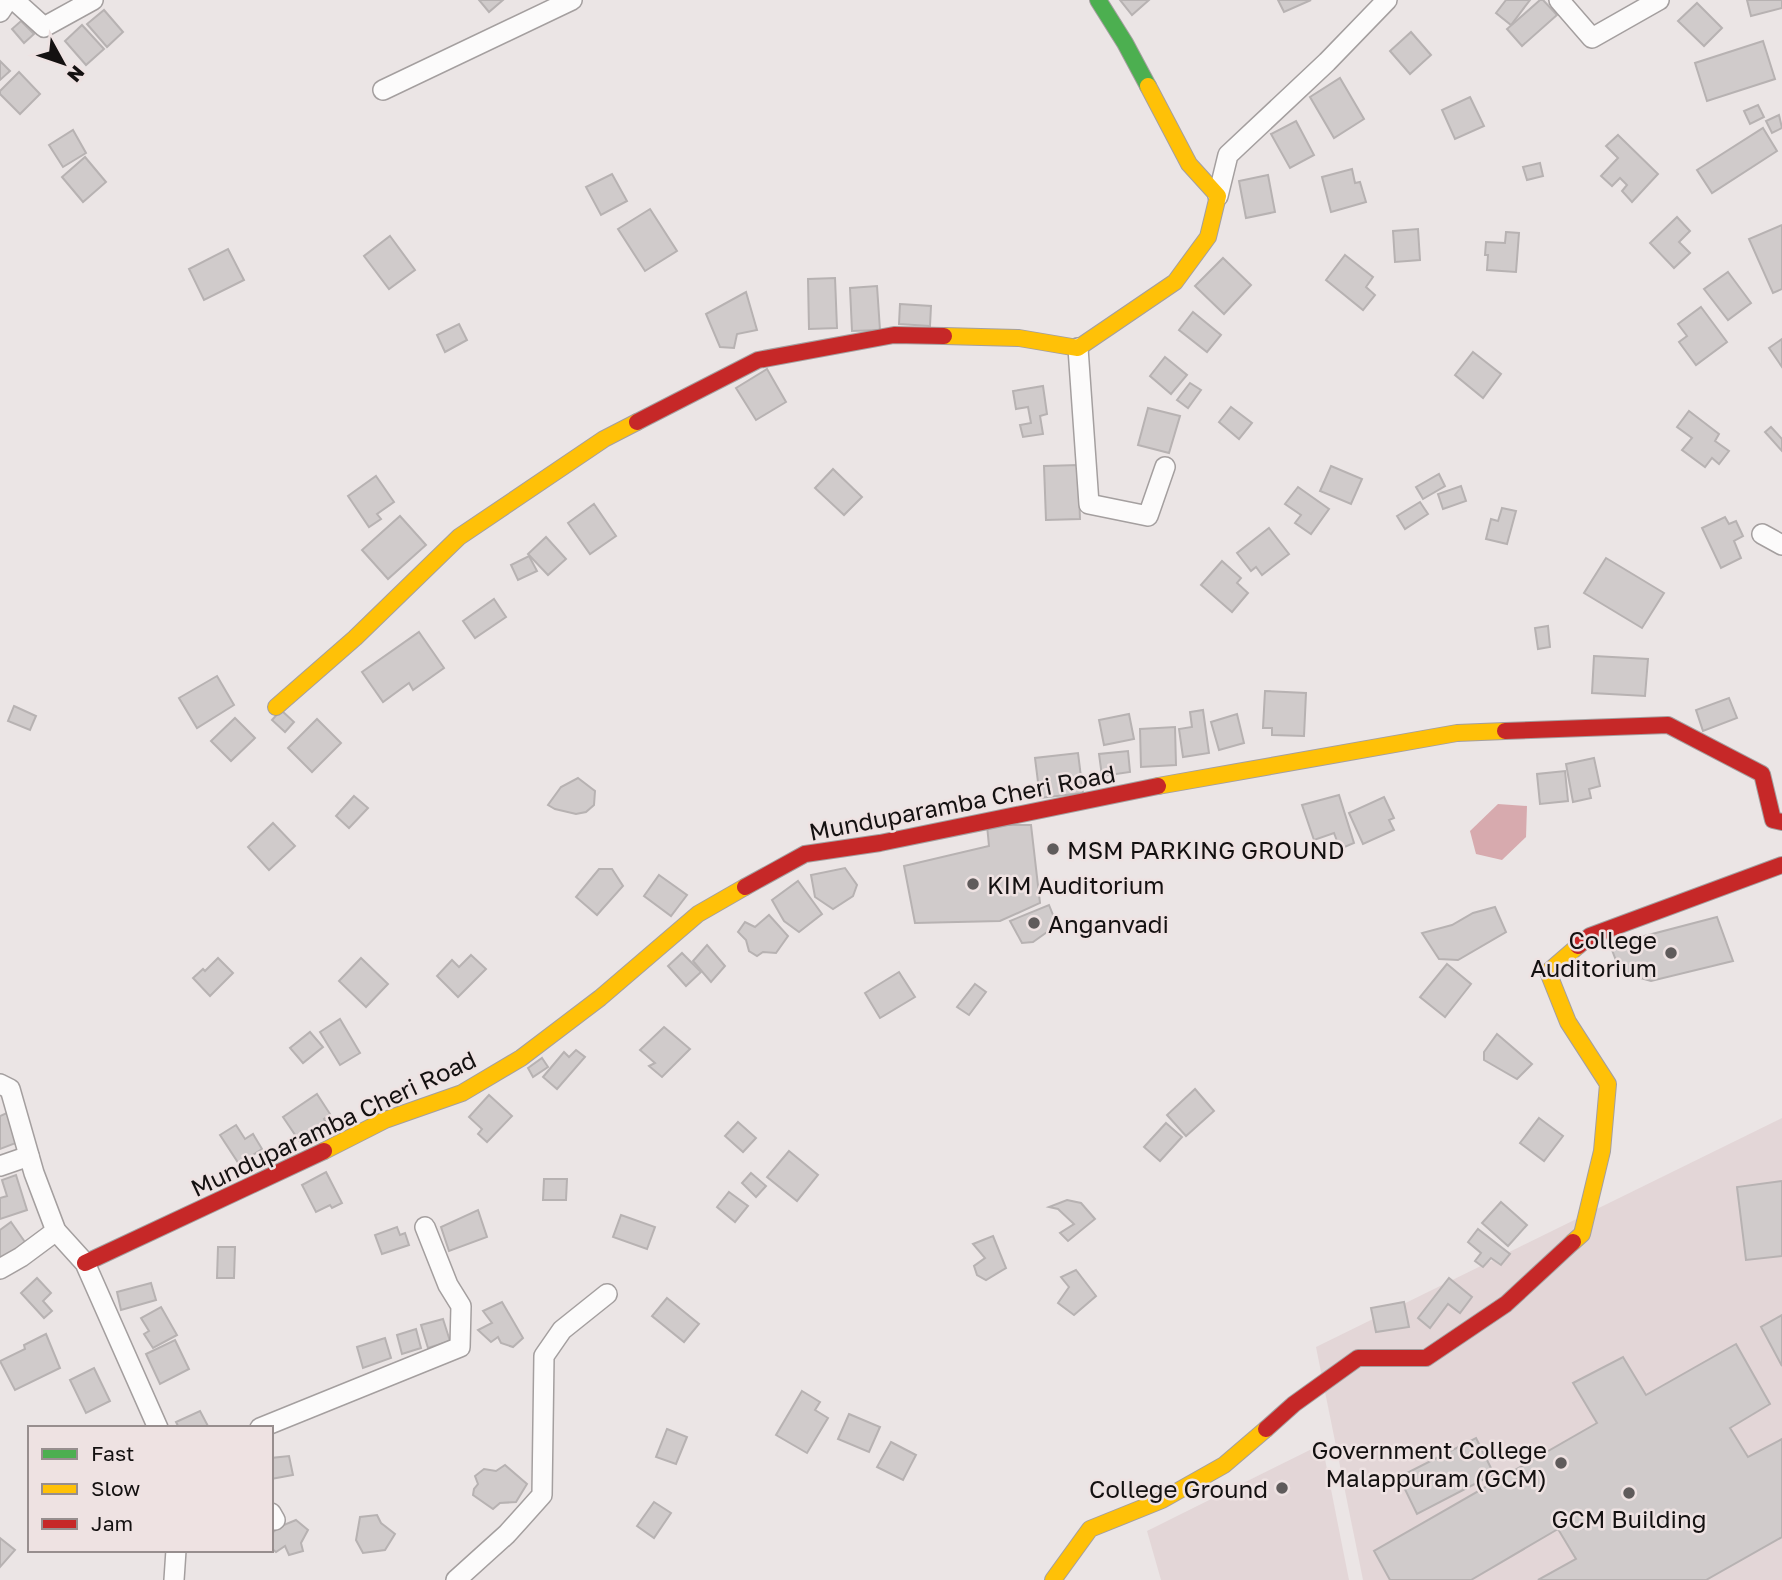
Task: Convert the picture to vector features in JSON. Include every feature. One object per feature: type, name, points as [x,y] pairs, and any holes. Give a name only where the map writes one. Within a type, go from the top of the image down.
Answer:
[{"type":"street","points":[[0,12],[8,0]]},
{"type":"street","points":[[14,0],[44,27],[93,0]]},
{"type":"street","points":[[383,90],[572,0]]},
{"type":"street","points":[[1098,0],[1125,43],[1189,164],[1218,196]]},
{"type":"street","points":[[276,707],[355,638],[459,537],[604,439],[758,359],[894,335],[1019,338],[1078,348],[1175,282],[1208,237],[1227,155],[1327,62],[1387,0]]},
{"type":"street","points":[[1559,0],[1592,38],[1660,0]]},
{"type":"street","points":[[1078,348],[1089,504],[1148,516],[1165,467]]},
{"type":"street","points":[[1762,534],[1782,545]]},
{"type":"street","name":"Munduparamba Cheri Road","points":[[85,1264],[385,1120],[462,1093],[521,1058],[600,998],[698,914],[805,854],[880,843],[1194,779],[1457,733],[1655,726],[1668,726],[1762,774],[1773,820],[1782,822]]},
{"type":"street","points":[[1055,1578],[1090,1528],[1162,1500],[1224,1465],[1294,1404],[1359,1358],[1426,1358],[1506,1304],[1582,1234],[1602,1151],[1608,1084],[1568,1022],[1548,972],[1590,936],[1782,865]]},
{"type":"street","points":[[0,1084],[10,1089],[29,1156],[56,1231],[85,1264],[157,1426]]},
{"type":"street","points":[[0,1166],[29,1156]]},
{"type":"street","points":[[265,1426],[460,1347],[461,1306],[448,1285],[425,1227]]},
{"type":"street","points":[[0,1269],[56,1231]]},
{"type":"street","points":[[456,1580],[506,1534],[542,1495],[544,1356],[562,1329],[607,1294]]},
{"type":"street","points":[[174,1580],[176,1552]]},
{"type":"shaded area","points":[[1498,804],[1527,806],[1526,837],[1502,860],[1476,854],[1470,831]]},
{"type":"shaded area","name":"Government College Malappuram (GCM)","points":[[1782,1118],[1782,1580],[1363,1580],[1316,1347]]},
{"type":"shaded area","name":"College Ground","points":[[1322,1444],[1349,1580],[1161,1580],[1147,1531]]},
{"type":"building","points":[[479,0],[503,0],[489,12]]},
{"type":"building","points":[[1120,0],[1149,0],[1132,15]]},
{"type":"building","points":[[1278,0],[1311,0],[1284,12]]},
{"type":"building","points":[[1506,0],[1530,0],[1511,25],[1496,13]]},
{"type":"building","points":[[1540,0],[1557,15],[1522,46],[1507,29]]},
{"type":"building","points":[[1747,0],[1782,0],[1782,8],[1751,16]]},
{"type":"building","points":[[1697,3],[1722,28],[1704,46],[1678,21]]},
{"type":"building","points":[[104,10],[123,32],[107,47],[87,24]]},
{"type":"building","points":[[21,21],[34,34],[24,43],[12,29]]},
{"type":"building","points":[[82,25],[104,49],[86,65],[65,41]]},
{"type":"building","points":[[1411,32],[1431,55],[1410,74],[1390,51]]},
{"type":"building","points":[[1763,41],[1775,79],[1707,101],[1695,63]]},
{"type":"building","points":[[0,61],[10,71],[0,80]]},
{"type":"building","points":[[19,72],[40,94],[20,114],[0,94]]},
{"type":"building","points":[[1340,78],[1364,119],[1334,138],[1310,97]]},
{"type":"building","points":[[1470,97],[1484,126],[1455,139],[1442,110]]},
{"type":"building","points":[[1758,105],[1764,117],[1750,124],[1744,111]]},
{"type":"building","points":[[1779,115],[1782,128],[1772,133],[1766,121]]},
{"type":"building","points":[[1296,121],[1314,155],[1290,168],[1271,134]]},
{"type":"building","points":[[1763,128],[1777,151],[1712,193],[1697,170]]},
{"type":"building","points":[[73,130],[86,153],[63,167],[49,145]]},
{"type":"building","points":[[1618,135],[1658,174],[1632,202],[1622,191],[1627,185],[1620,178],[1612,186],[1601,176],[1618,158],[1606,146]]},
{"type":"building","points":[[85,157],[106,182],[83,202],[62,177]]},
{"type":"building","points":[[1540,163],[1543,176],[1527,180],[1523,167]]},
{"type":"building","points":[[1352,169],[1355,183],[1360,182],[1366,202],[1331,212],[1322,177]]},
{"type":"building","points":[[612,174],[627,201],[601,215],[586,187]]},
{"type":"building","points":[[1268,175],[1275,212],[1246,218],[1239,181]]},
{"type":"building","points":[[650,209],[677,251],[645,271],[618,229]]},
{"type":"building","points":[[1677,217],[1690,231],[1679,242],[1690,253],[1674,268],[1650,243]]},
{"type":"building","points":[[1782,225],[1782,289],[1773,293],[1749,239]]},
{"type":"building","points":[[1418,229],[1420,260],[1395,262],[1393,231]]},
{"type":"building","points":[[1506,232],[1519,233],[1516,272],[1487,270],[1486,242],[1505,243]]},
{"type":"building","points":[[390,236],[415,270],[389,289],[364,256]]},
{"type":"building","points":[[228,249],[244,280],[204,300],[189,269]]},
{"type":"building","points":[[1345,255],[1373,277],[1366,287],[1375,295],[1363,310],[1326,280]]},
{"type":"building","points":[[1223,258],[1251,285],[1224,314],[1195,286]]},
{"type":"building","points":[[1728,272],[1751,303],[1728,320],[1704,289]]},
{"type":"building","points":[[835,278],[837,328],[809,329],[808,279]]},
{"type":"building","points":[[877,286],[880,330],[852,331],[850,288]]},
{"type":"building","points":[[746,292],[757,330],[737,334],[734,348],[720,347],[706,314]]},
{"type":"building","points":[[900,304],[931,306],[930,326],[899,324]]},
{"type":"building","points":[[1701,307],[1727,342],[1696,365],[1679,342],[1687,336],[1678,324]]},
{"type":"building","points":[[1193,312],[1221,335],[1207,352],[1179,330]]},
{"type":"building","points":[[459,324],[467,340],[445,352],[437,335]]},
{"type":"building","points":[[1782,339],[1782,367],[1769,348]]},
{"type":"building","points":[[1473,352],[1501,374],[1483,398],[1455,375]]},
{"type":"building","points":[[1165,357],[1187,375],[1171,394],[1150,376]]},
{"type":"building","points":[[767,369],[786,402],[756,420],[736,388]]},
{"type":"building","points":[[1190,383],[1201,390],[1188,408],[1177,400]]},
{"type":"building","points":[[1043,386],[1047,414],[1040,416],[1043,434],[1023,437],[1020,425],[1031,423],[1028,407],[1016,409],[1013,391]]},
{"type":"building","points":[[1231,407],[1252,423],[1239,439],[1219,422]]},
{"type":"building","points":[[1148,408],[1180,416],[1169,453],[1138,445]]},
{"type":"building","points":[[1689,411],[1719,434],[1715,441],[1729,451],[1719,464],[1712,458],[1705,467],[1682,450],[1692,438],[1677,427]]},
{"type":"building","points":[[1771,427],[1782,439],[1782,451],[1765,432]]},
{"type":"building","points":[[1078,465],[1080,519],[1046,520],[1044,466]]},
{"type":"building","points":[[1331,466],[1362,479],[1351,504],[1320,491]]},
{"type":"building","points":[[833,469],[862,497],[844,515],[815,488]]},
{"type":"building","points":[[1439,474],[1445,486],[1423,499],[1416,487]]},
{"type":"building","points":[[376,476],[394,502],[377,514],[381,519],[369,527],[348,496]]},
{"type":"building","points":[[1461,486],[1466,501],[1443,509],[1438,494]]},
{"type":"building","points":[[1298,487],[1329,509],[1311,534],[1295,523],[1301,515],[1285,504]]},
{"type":"building","points":[[1420,502],[1428,514],[1405,529],[1397,516]]},
{"type":"building","points":[[594,504],[616,536],[590,554],[568,523]]},
{"type":"building","points":[[1502,508],[1516,511],[1507,544],[1486,539],[1491,519],[1498,521]]},
{"type":"building","points":[[400,516],[426,545],[388,579],[362,550]]},
{"type":"building","points":[[1725,517],[1729,524],[1736,521],[1743,536],[1734,541],[1741,558],[1721,568],[1702,528]]},
{"type":"building","points":[[1269,528],[1289,554],[1262,575],[1256,567],[1251,571],[1237,553]]},
{"type":"building","points":[[546,537],[566,559],[548,575],[528,554]]},
{"type":"building","points":[[529,556],[537,571],[518,580],[511,565]]},
{"type":"building","points":[[1606,558],[1664,593],[1642,628],[1584,593]]},
{"type":"building","points":[[1222,561],[1241,578],[1237,583],[1248,593],[1232,612],[1201,585]]},
{"type":"building","points":[[494,599],[506,617],[475,638],[463,621]]},
{"type":"building","points":[[1548,626],[1550,647],[1538,649],[1535,628]]},
{"type":"building","points":[[419,632],[444,668],[413,690],[409,683],[383,702],[362,672]]},
{"type":"building","points":[[1594,656],[1648,659],[1645,696],[1592,693]]},
{"type":"building","points":[[217,676],[234,705],[197,728],[179,698]]},
{"type":"building","points":[[1265,691],[1306,693],[1304,736],[1272,735],[1272,728],[1263,728]]},
{"type":"building","points":[[1729,698],[1737,718],[1703,731],[1696,710]]},
{"type":"building","points":[[14,706],[36,716],[30,730],[8,721]]},
{"type":"building","points":[[281,710],[294,722],[285,732],[272,720]]},
{"type":"building","points":[[1203,710],[1209,753],[1183,757],[1179,729],[1192,727],[1190,712]]},
{"type":"building","points":[[1129,714],[1134,739],[1104,745],[1099,720]]},
{"type":"building","points":[[1237,714],[1244,743],[1219,750],[1211,722]]},
{"type":"building","points":[[235,718],[255,738],[231,761],[211,741]]},
{"type":"building","points":[[317,719],[341,743],[312,772],[288,748]]},
{"type":"building","points":[[1175,727],[1176,765],[1141,767],[1140,729]]},
{"type":"building","points":[[1128,751],[1130,772],[1102,776],[1099,754]]},
{"type":"building","points":[[1078,753],[1083,793],[1040,798],[1035,758]]},
{"type":"building","points":[[1594,758],[1600,786],[1589,789],[1591,798],[1573,802],[1566,764]]},
{"type":"building","points":[[1565,771],[1568,801],[1540,804],[1537,774]]},
{"type":"building","points":[[578,778],[595,791],[594,805],[586,812],[576,814],[548,805],[561,787]]},
{"type":"building","points":[[1339,795],[1354,843],[1340,849],[1334,833],[1314,840],[1302,805]]},
{"type":"building","points":[[354,796],[368,808],[349,828],[336,816]]},
{"type":"building","points":[[1384,797],[1394,818],[1389,820],[1394,830],[1363,844],[1349,813]]},
{"type":"building","points":[[273,823],[295,846],[269,870],[248,847]]},
{"type":"building","name":"KIM Auditorium","points":[[987,825],[1031,825],[1040,903],[1000,921],[915,923],[904,866],[989,846]]},
{"type":"building","points":[[845,868],[857,885],[853,896],[833,909],[815,897],[811,875]]},
{"type":"building","points":[[599,869],[612,869],[623,886],[597,915],[576,897]]},
{"type":"building","points":[[659,875],[687,895],[671,916],[644,896]]},
{"type":"building","points":[[798,881],[822,914],[799,932],[784,921],[772,900]]},
{"type":"building","name":"Anganvadi","points":[[1049,905],[1057,925],[1033,942],[1022,943],[1010,921]]},
{"type":"building","points":[[1495,907],[1506,932],[1458,960],[1439,959],[1422,933],[1452,925],[1473,913]]},
{"type":"building","points":[[769,915],[788,936],[776,953],[763,952],[757,956],[749,951],[746,940],[738,932],[745,922],[755,927]]},
{"type":"building","name":"College Auditorium","points":[[1717,917],[1733,961],[1651,981],[1630,975],[1617,963],[1610,945]]},
{"type":"building","points":[[707,945],[725,966],[711,982],[693,961]]},
{"type":"building","points":[[682,953],[701,972],[686,986],[668,966]]},
{"type":"building","points":[[471,955],[486,969],[458,997],[437,976],[452,960],[459,967]]},
{"type":"building","points":[[218,958],[233,973],[210,996],[193,978]]},
{"type":"building","points":[[361,958],[388,984],[366,1007],[339,981]]},
{"type":"building","points":[[1447,964],[1471,984],[1445,1017],[1420,997]]},
{"type":"building","points":[[899,972],[915,997],[880,1018],[865,993]]},
{"type":"building","points":[[975,984],[986,992],[969,1015],[957,1007]]},
{"type":"building","points":[[340,1019],[360,1053],[340,1065],[320,1032]]},
{"type":"building","points":[[664,1027],[690,1049],[662,1077],[649,1066],[655,1063],[640,1050]]},
{"type":"building","points":[[310,1032],[323,1047],[303,1063],[290,1048]]},
{"type":"building","points":[[1497,1034],[1532,1064],[1517,1079],[1484,1060],[1484,1052]]},
{"type":"building","points":[[576,1050],[585,1057],[557,1089],[543,1077],[564,1052],[569,1057]]},
{"type":"building","points":[[542,1058],[548,1067],[533,1077],[528,1068]]},
{"type":"building","points":[[1195,1089],[1214,1111],[1186,1136],[1167,1115]]},
{"type":"building","points":[[317,1094],[330,1114],[324,1119],[329,1127],[302,1145],[283,1117]]},
{"type":"building","points":[[489,1095],[512,1116],[487,1142],[478,1134],[482,1129],[469,1117]]},
{"type":"building","points":[[9,1112],[21,1141],[0,1149],[0,1116]]},
{"type":"building","points":[[1539,1118],[1563,1136],[1544,1161],[1520,1143]]},
{"type":"building","points":[[738,1122],[756,1138],[743,1152],[725,1136]]},
{"type":"building","points":[[1166,1123],[1182,1137],[1160,1161],[1144,1147]]},
{"type":"building","points":[[236,1125],[245,1139],[253,1134],[262,1149],[239,1164],[220,1135]]},
{"type":"building","points":[[789,1151],[818,1175],[797,1201],[767,1177]]},
{"type":"building","points":[[326,1172],[342,1203],[316,1212],[302,1185]]},
{"type":"building","points":[[751,1173],[766,1186],[756,1197],[742,1183]]},
{"type":"building","points":[[16,1175],[27,1210],[0,1219],[0,1198],[7,1196],[2,1180]]},
{"type":"building","points":[[544,1179],[567,1179],[566,1200],[543,1200]]},
{"type":"building","points":[[1782,1181],[1782,1256],[1746,1260],[1737,1187]]},
{"type":"building","points":[[729,1192],[748,1206],[735,1222],[717,1207]]},
{"type":"building","points":[[1067,1200],[1081,1203],[1095,1219],[1068,1241],[1060,1233],[1074,1224],[1058,1209],[1049,1207]]},
{"type":"building","points":[[1501,1202],[1527,1225],[1508,1246],[1482,1223]]},
{"type":"building","points":[[478,1210],[487,1237],[449,1251],[441,1227]]},
{"type":"building","points":[[621,1215],[655,1227],[647,1249],[613,1237]]},
{"type":"building","points":[[11,1222],[27,1245],[0,1265],[0,1230]]},
{"type":"building","points":[[397,1227],[400,1235],[405,1233],[409,1245],[382,1254],[375,1235]]},
{"type":"building","points":[[1478,1229],[1510,1254],[1501,1265],[1491,1258],[1483,1267],[1475,1261],[1481,1253],[1468,1242]]},
{"type":"building","points":[[993,1236],[1006,1268],[986,1280],[977,1275],[974,1266],[985,1258],[973,1244]]},
{"type":"building","points":[[218,1247],[235,1247],[234,1278],[217,1278]]},
{"type":"building","points":[[1076,1270],[1096,1296],[1074,1315],[1058,1303],[1069,1287],[1061,1277]]},
{"type":"building","points":[[37,1278],[51,1293],[43,1301],[52,1311],[44,1318],[21,1293]]},
{"type":"building","points":[[1449,1278],[1472,1297],[1460,1313],[1448,1304],[1430,1328],[1418,1318]]},
{"type":"building","points":[[151,1283],[156,1300],[121,1310],[117,1292]]},
{"type":"building","points":[[667,1298],[699,1324],[684,1342],[652,1316]]},
{"type":"building","points":[[502,1302],[523,1338],[513,1347],[501,1343],[498,1337],[491,1342],[478,1330],[492,1323],[483,1311]]},
{"type":"building","points":[[1404,1302],[1409,1327],[1376,1332],[1371,1308]]},
{"type":"building","points":[[161,1307],[177,1335],[153,1348],[144,1334],[149,1331],[141,1318]]},
{"type":"building","points":[[1782,1315],[1782,1366],[1761,1327]]},
{"type":"building","points":[[443,1319],[450,1341],[428,1348],[421,1325]]},
{"type":"building","points":[[416,1329],[421,1348],[402,1354],[397,1335]]},
{"type":"building","points":[[46,1334],[60,1368],[15,1390],[0,1361],[25,1349],[24,1345]]},
{"type":"building","points":[[385,1338],[391,1358],[363,1368],[357,1347]]},
{"type":"building","points":[[175,1340],[189,1369],[160,1384],[146,1354]]},
{"type":"building","name":"GCM Building","points":[[1736,1344],[1770,1404],[1730,1428],[1748,1457],[1782,1439],[1782,1537],[1706,1580],[1538,1580],[1576,1559],[1558,1529],[1471,1580],[1390,1580],[1374,1551],[1597,1423],[1573,1383],[1623,1357],[1646,1395]]},
{"type":"building","points":[[94,1368],[110,1401],[86,1413],[70,1380]]},
{"type":"building","points":[[802,1391],[820,1402],[815,1410],[828,1418],[807,1453],[776,1435]]},
{"type":"building","points":[[200,1411],[208,1426],[178,1426],[176,1422]]},
{"type":"building","points":[[849,1414],[880,1427],[869,1452],[838,1439]]},
{"type":"building","points":[[667,1429],[687,1437],[676,1464],[656,1457]]},
{"type":"building","points":[[1476,1438],[1494,1474],[1417,1514],[1399,1477]]},
{"type":"building","points":[[891,1442],[916,1455],[903,1480],[877,1467]]},
{"type":"building","points":[[289,1456],[293,1475],[273,1479],[273,1458]]},
{"type":"building","points":[[505,1465],[527,1484],[516,1502],[500,1503],[493,1509],[473,1495],[478,1484],[475,1476],[484,1469],[496,1471]]},
{"type":"building","points":[[654,1502],[671,1513],[654,1538],[637,1526]]},
{"type":"building","points":[[377,1515],[381,1523],[395,1534],[385,1550],[363,1553],[356,1540],[360,1517]]},
{"type":"building","points":[[296,1520],[308,1530],[301,1543],[303,1551],[289,1555],[285,1546],[276,1552],[273,1550],[273,1532]]},
{"type":"building","points":[[0,1538],[15,1550],[0,1567]]},
{"type":"traffic: fast","points":[[1098,0],[1148,86]]},
{"type":"traffic: slow","points":[[944,336],[1019,338],[1078,348],[1175,282],[1208,237],[1218,196],[1189,164],[1148,86]]},
{"type":"traffic: slow","points":[[276,707],[355,638],[459,537],[604,439],[637,422]]},
{"type":"traffic: slow","points":[[1158,786],[1457,733],[1505,731]]},
{"type":"traffic: slow","points":[[324,1151],[385,1120],[462,1093],[521,1058],[600,998],[698,914],[745,887]]},
{"type":"traffic: slow","points":[[1573,1242],[1582,1234],[1602,1151],[1608,1084],[1568,1022],[1548,972],[1578,946]]},
{"type":"traffic: slow","points":[[1053,1580],[1090,1529],[1162,1500],[1224,1465],[1266,1429]]},
{"type":"traffic: jam","points":[[637,422],[758,360],[894,335],[944,336]]},
{"type":"traffic: jam","points":[[1505,731],[1668,725],[1762,774],[1773,820],[1782,822]]},
{"type":"traffic: jam","points":[[745,887],[805,854],[880,843],[1158,786]]},
{"type":"traffic: jam","points":[[1578,946],[1590,936],[1782,865]]},
{"type":"traffic: jam","points":[[85,1263],[324,1151]]},
{"type":"traffic: jam","points":[[1266,1429],[1294,1404],[1358,1358],[1426,1358],[1506,1304],[1573,1242]]},
{"type":"place","name":"MSM PARKING GROUND","points":[[1053,849]]},
{"type":"place","name":"KIM Auditorium","points":[[973,884]]},
{"type":"place","name":"Anganvadi","points":[[1034,923]]},
{"type":"place","name":"College Auditorium","points":[[1671,953]]},
{"type":"place","name":"Government College Malappuram (GCM)","points":[[1561,1463]]},
{"type":"place","name":"College Ground","points":[[1282,1488]]},
{"type":"place","name":"GCM Building","points":[[1629,1493]]}]
